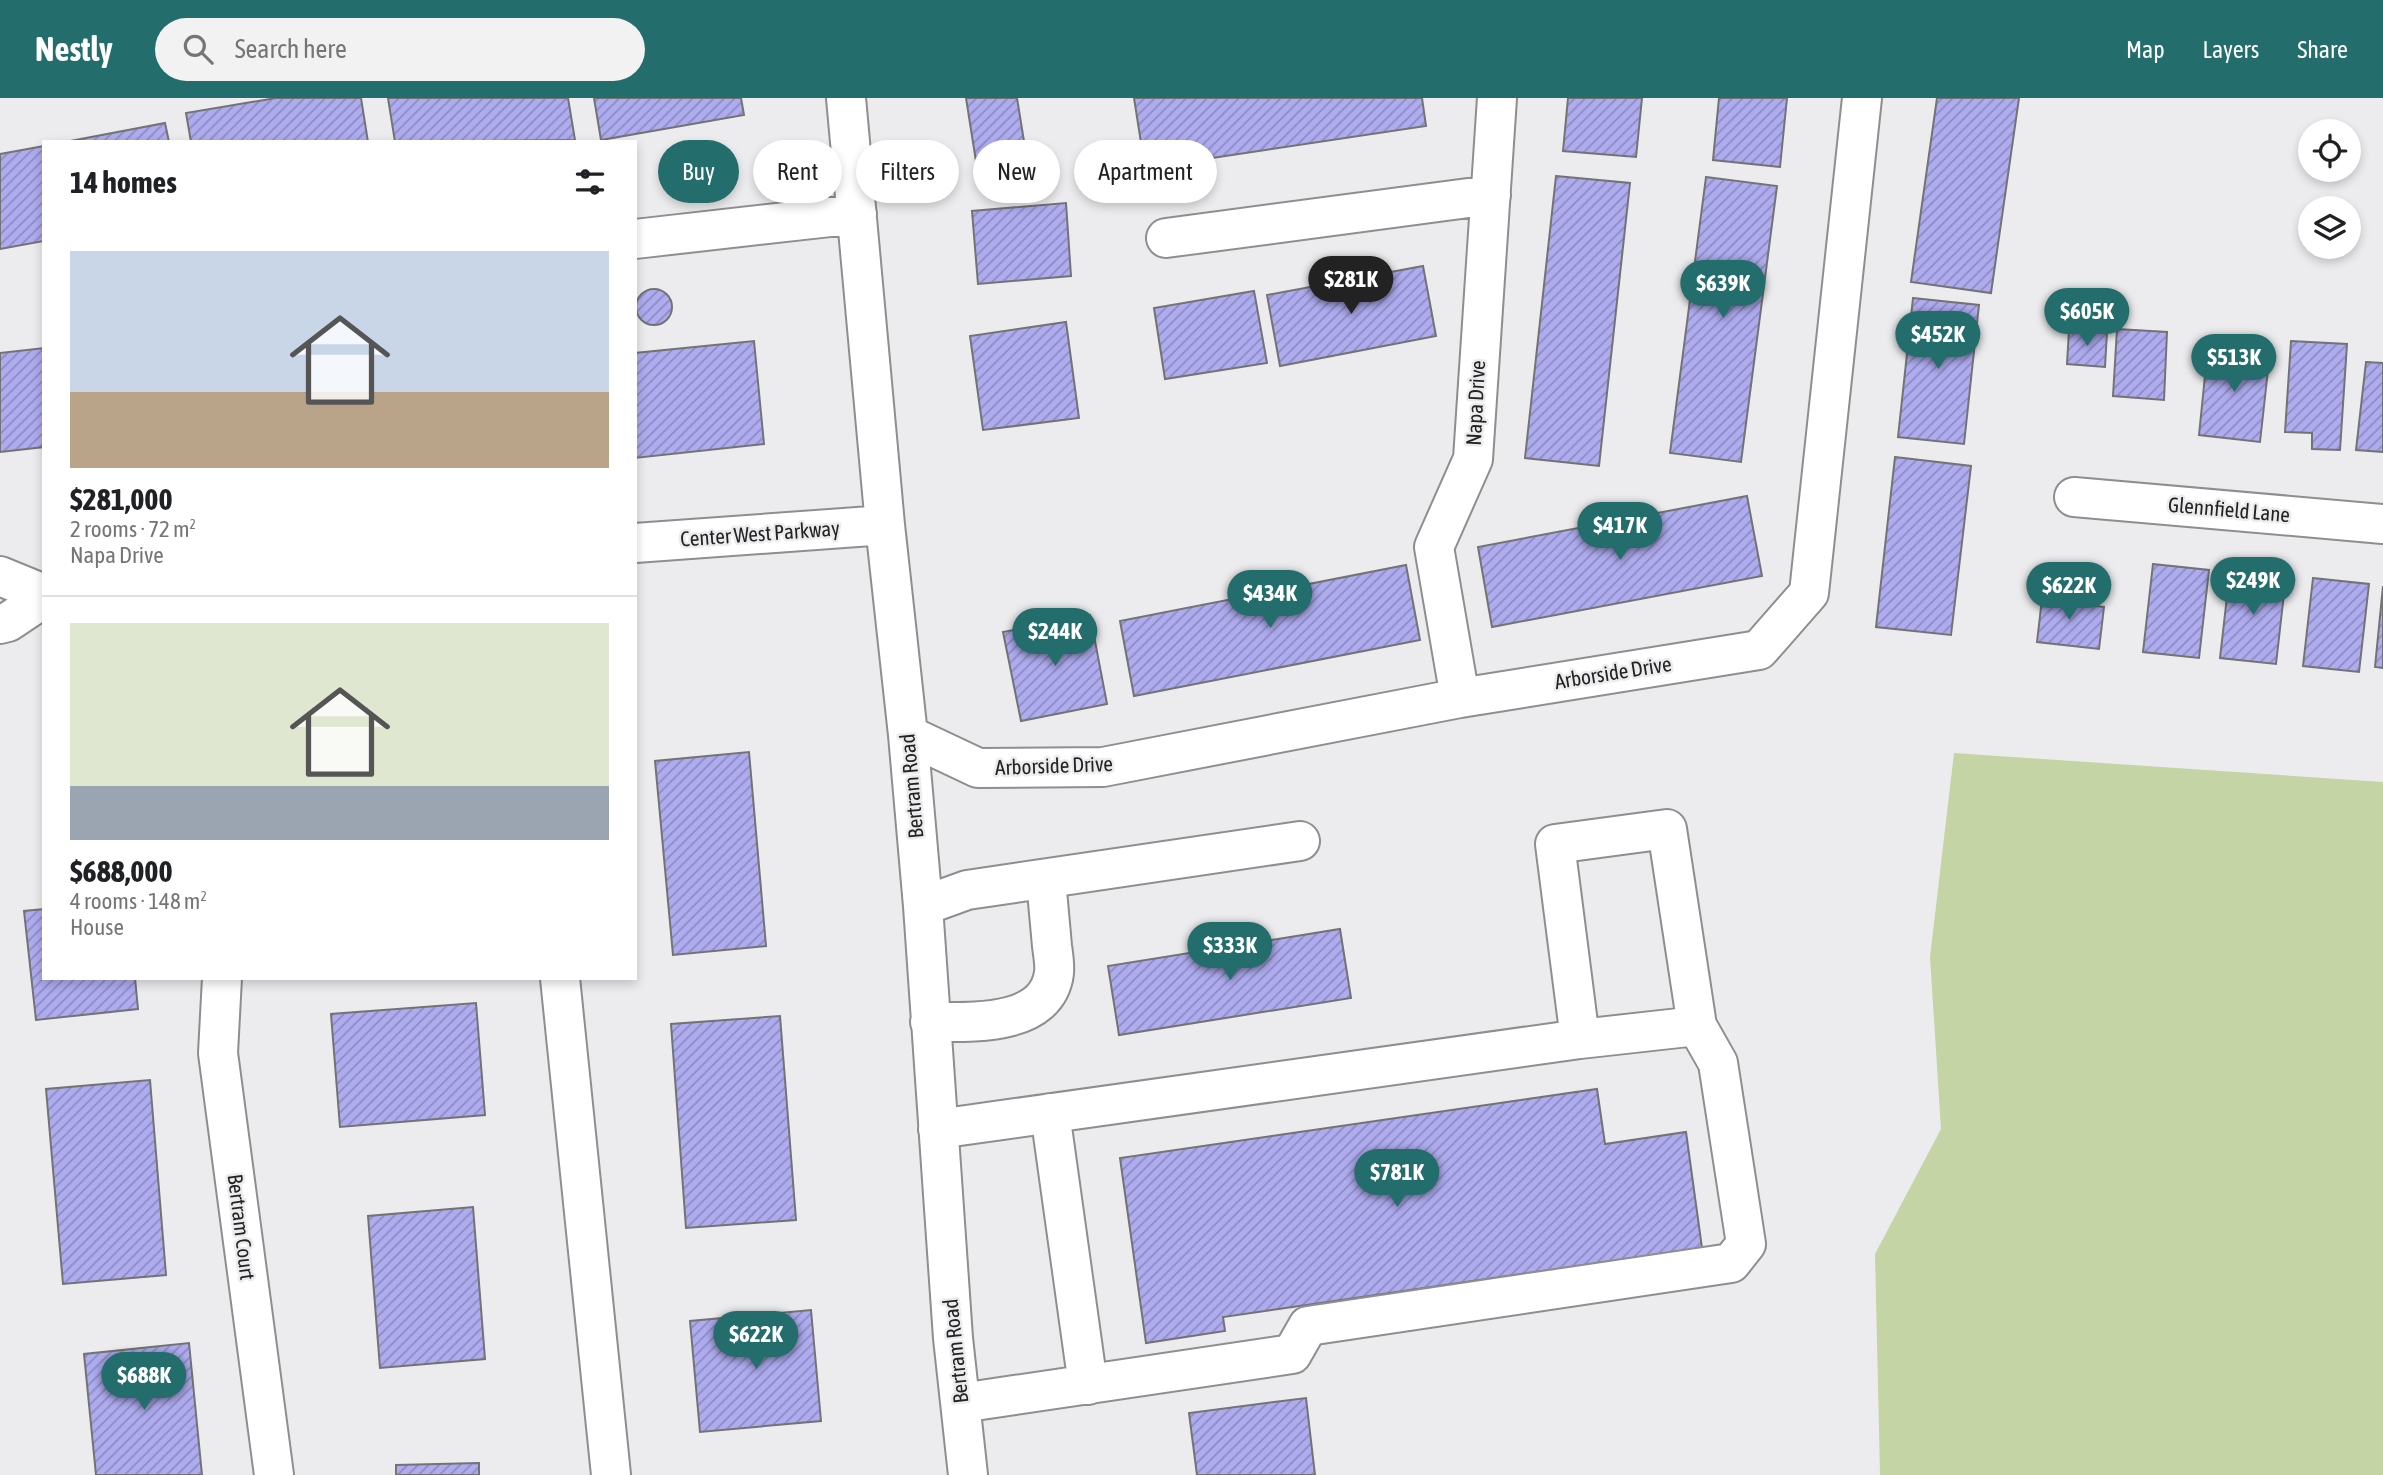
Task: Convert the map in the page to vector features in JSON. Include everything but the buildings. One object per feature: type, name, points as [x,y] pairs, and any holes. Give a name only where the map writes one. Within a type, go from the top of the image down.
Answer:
[{"type":"street","name":"Bertram Road","points":[[846,98],[885,525],[908,735],[923,906],[953,1338],[968,1475]]},
{"type":"street","name":"Napa Drive","points":[[1460,698],[1434,547],[1473,459],[1497,98]]},
{"type":"street","name":"Arborside Drive","points":[[908,735],[978,768],[1103,767],[1460,698],[1759,650],[1809,593],[1862,98]]},
{"type":"street","points":[[1166,238],[1491,195]]},
{"type":"street","points":[[637,239],[857,214]]},
{"type":"street","name":"Glennfield Lane","points":[[2074,497],[2383,524]]},
{"type":"street","name":"Center West Parkway","points":[[637,543],[885,525]]},
{"type":"street","points":[[0,576],[42,595]]},
{"type":"street","points":[[0,624],[8,622],[42,597]]},
{"type":"street","points":[[961,1403],[1292,1354],[1308,1326],[1731,1263],[1746,1244],[1718,1063],[1697,1026],[1667,829],[1555,844],[1580,1039]]},
{"type":"street","points":[[923,906],[967,890],[1300,841]]},
{"type":"street","points":[[930,1022],[976,1022],[1003,1018],[1032,1009],[1041,1003],[1054,972],[1046,880]]},
{"type":"street","name":"Bertram Court","points":[[222,980],[218,1053],[274,1475]]},
{"type":"street","points":[[560,980],[611,1475]]},
{"type":"street","points":[[939,1129],[1580,1039],[1697,1026]]},
{"type":"street","points":[[1050,1113],[1088,1385]]},
{"type":"green space","points":[[1954,753],[2383,782],[2383,1475],[1880,1475],[1875,1254],[1941,1129],[1930,957]]}]
